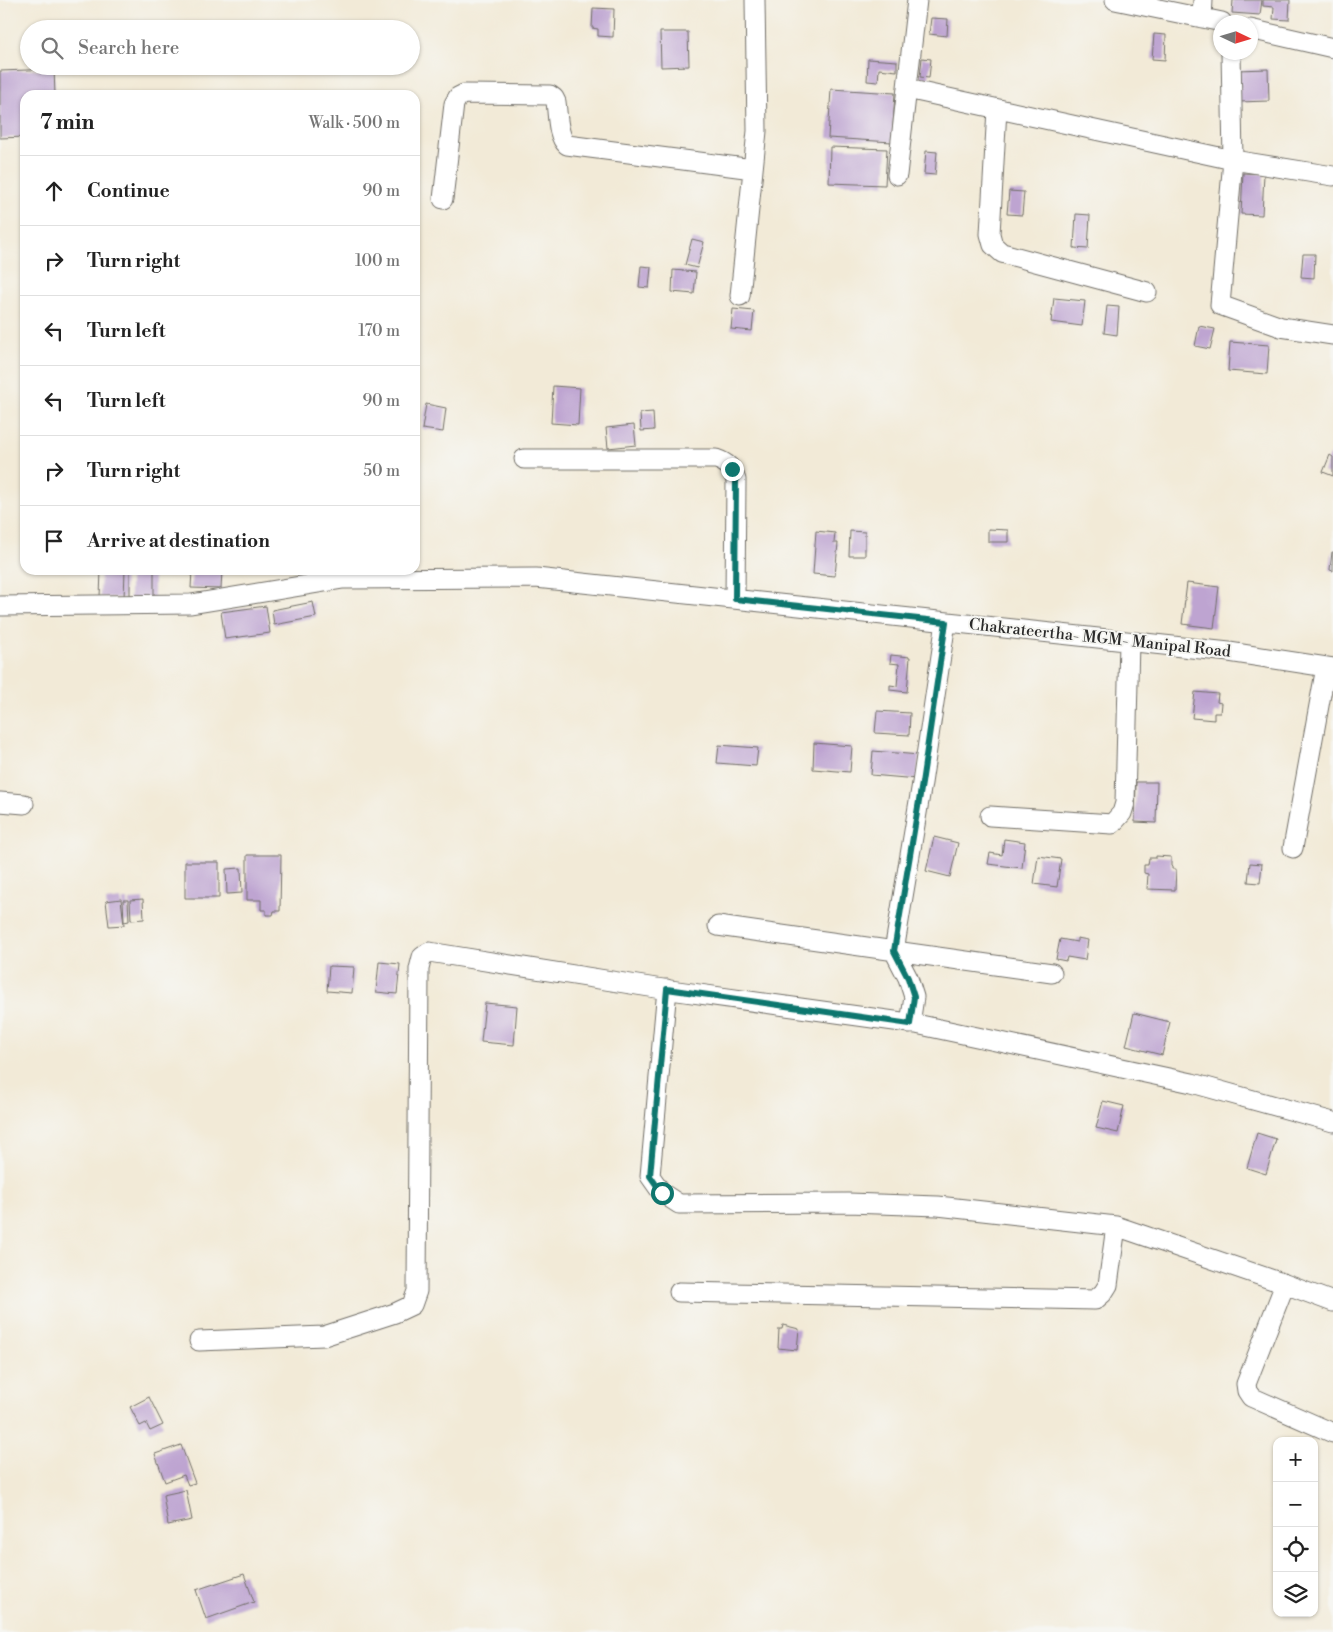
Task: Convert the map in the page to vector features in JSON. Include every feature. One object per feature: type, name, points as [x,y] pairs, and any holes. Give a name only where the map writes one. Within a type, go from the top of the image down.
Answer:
[{"type":"street","points":[[740,296],[757,131],[755,0]]},
{"type":"street","points":[[897,175],[917,0]]},
{"type":"street","points":[[1115,0],[1203,9]]},
{"type":"street","points":[[1258,31],[1333,48]]},
{"type":"street","points":[[1231,60],[1233,160],[1220,305],[1281,327],[1333,335]]},
{"type":"street","points":[[907,89],[1233,160],[1333,176]]},
{"type":"street","points":[[443,199],[454,104],[458,97],[464,94],[550,95],[556,102],[562,141],[567,145],[753,169]]},
{"type":"street","points":[[997,109],[990,234],[993,244],[1002,252],[1147,292]]},
{"type":"street","points":[[524,459],[716,459],[725,462],[732,469],[736,480],[735,599]]},
{"type":"street","name":"Chakrateertha- MGM- Manipal Road","points":[[0,606],[191,604],[343,580],[536,578],[1229,652],[1330,667]]},
{"type":"street","points":[[910,1024],[914,997],[908,978],[894,951],[946,622]]},
{"type":"street","points":[[990,816],[1112,824],[1122,813],[1125,803],[1129,642]]},
{"type":"street","points":[[1293,848],[1330,667]]},
{"type":"street","points":[[0,802],[24,804]]},
{"type":"street","points":[[718,926],[1052,973]]},
{"type":"street","points":[[199,1341],[324,1336],[395,1313],[412,1305],[417,1291],[419,969],[422,957],[429,952],[910,1024],[1192,1083],[1333,1122]]},
{"type":"street","points":[[667,989],[650,1176],[662,1193],[679,1204],[848,1203],[938,1206],[1116,1226],[1333,1302]]},
{"type":"street","points":[[679,1292],[1095,1300],[1108,1286],[1116,1226]]},
{"type":"street","points":[[1286,1284],[1246,1384],[1247,1391],[1251,1397],[1333,1433]]},
{"type":"building","points":[[1233,0],[1262,0],[1260,15],[1232,13]]},
{"type":"building","points":[[1263,0],[1290,0],[1289,20],[1273,19],[1274,7],[1263,6]]},
{"type":"building","points":[[593,8],[614,9],[613,37],[598,36],[598,29],[592,28]]},
{"type":"building","points":[[931,18],[948,19],[947,36],[929,34]]},
{"type":"building","points":[[660,32],[688,32],[689,66],[661,67]]},
{"type":"building","points":[[1154,34],[1166,35],[1165,60],[1152,59]]},
{"type":"building","points":[[922,58],[931,59],[929,78],[920,77]]},
{"type":"building","points":[[868,59],[897,61],[897,71],[879,69],[878,82],[867,81]]},
{"type":"building","points":[[1268,69],[1269,101],[1238,102],[1237,70]]},
{"type":"building","points":[[20,70],[20,75],[54,75],[55,90],[20,90],[20,137],[0,138],[0,71]]},
{"type":"building","points":[[831,89],[895,93],[892,142],[828,138]]},
{"type":"building","points":[[830,147],[887,149],[885,185],[829,183]]},
{"type":"building","points":[[926,151],[937,152],[935,175],[924,174]]},
{"type":"building","points":[[1243,173],[1264,174],[1262,215],[1241,214]]},
{"type":"building","points":[[1009,191],[1024,192],[1022,215],[1007,214]]},
{"type":"building","points":[[1076,214],[1090,215],[1088,249],[1074,248]]},
{"type":"building","points":[[692,239],[704,242],[697,268],[685,265]]},
{"type":"building","points":[[1303,254],[1315,254],[1314,278],[1301,277]]},
{"type":"building","points":[[641,266],[651,267],[649,288],[639,287]]},
{"type":"building","points":[[673,270],[696,272],[694,294],[672,292]]},
{"type":"building","points":[[1054,298],[1085,301],[1082,326],[1051,322]]},
{"type":"building","points":[[1107,306],[1119,307],[1117,335],[1104,333]]},
{"type":"building","points":[[733,309],[754,311],[752,331],[731,329]]},
{"type":"building","points":[[1199,326],[1215,329],[1210,349],[1195,346]]},
{"type":"building","points":[[1230,342],[1269,345],[1267,374],[1228,371]]},
{"type":"building","points":[[553,386],[580,388],[578,425],[551,423]]},
{"type":"building","points":[[426,404],[446,408],[443,432],[422,429]]},
{"type":"building","points":[[653,412],[654,430],[641,431],[640,413]]},
{"type":"building","points":[[634,425],[636,445],[608,448],[606,428]]},
{"type":"building","points":[[1330,455],[1333,457],[1333,476],[1323,472]]},
{"type":"building","points":[[988,529],[1008,530],[1008,542],[988,542]]},
{"type":"building","points":[[816,531],[835,533],[834,543],[838,543],[835,576],[813,574]]},
{"type":"building","points":[[850,531],[865,532],[865,556],[849,556]]},
{"type":"building","points":[[1333,552],[1333,571],[1330,570]]},
{"type":"building","points":[[101,575],[125,575],[124,598],[100,597]]},
{"type":"building","points":[[130,575],[154,575],[154,600],[130,599]]},
{"type":"building","points":[[192,575],[222,575],[221,589],[191,588]]},
{"type":"building","points":[[1187,583],[1219,587],[1214,628],[1182,624]]},
{"type":"building","points":[[313,602],[316,617],[274,625],[272,610]]},
{"type":"building","points":[[266,606],[270,633],[225,639],[221,612]]},
{"type":"building","points":[[891,655],[910,657],[907,692],[890,690],[890,685],[897,686],[899,664],[890,663]]},
{"type":"building","points":[[1195,692],[1218,694],[1217,702],[1221,703],[1220,713],[1214,713],[1214,720],[1192,718]]},
{"type":"building","points":[[877,711],[910,713],[909,735],[875,733]]},
{"type":"building","points":[[814,743],[852,746],[850,772],[813,769]]},
{"type":"building","points":[[719,745],[758,748],[756,766],[717,763]]},
{"type":"building","points":[[873,751],[919,755],[917,779],[871,775]]},
{"type":"building","points":[[1136,782],[1157,782],[1156,823],[1135,822]]},
{"type":"building","points":[[934,837],[958,843],[950,877],[926,871]]},
{"type":"building","points":[[1004,839],[1025,842],[1022,868],[988,864],[990,853],[1002,855]]},
{"type":"building","points":[[247,855],[281,855],[280,911],[274,911],[273,915],[266,915],[266,910],[261,910],[261,900],[247,900]]},
{"type":"building","points":[[1038,856],[1061,859],[1057,887],[1034,884]]},
{"type":"building","points":[[1156,856],[1171,857],[1172,869],[1176,869],[1175,890],[1147,889],[1148,874],[1144,873],[1144,865],[1148,865],[1149,858],[1156,858]]},
{"type":"building","points":[[185,862],[219,862],[219,898],[185,898]]},
{"type":"building","points":[[1250,863],[1262,864],[1260,883],[1248,882]]},
{"type":"building","points":[[241,868],[242,893],[227,894],[226,869]]},
{"type":"building","points":[[121,899],[124,925],[109,926],[106,901]]},
{"type":"building","points":[[143,899],[144,919],[131,920],[130,900]]},
{"type":"building","points":[[123,900],[128,900],[129,921],[124,922]]},
{"type":"building","points":[[1077,938],[1088,940],[1085,960],[1067,957],[1066,961],[1056,959],[1060,939],[1077,942]]},
{"type":"building","points":[[379,962],[400,964],[397,994],[376,992]]},
{"type":"building","points":[[329,966],[354,967],[352,993],[327,991]]},
{"type":"building","points":[[485,1003],[517,1006],[514,1045],[481,1042]]},
{"type":"building","points":[[1134,1013],[1170,1022],[1162,1055],[1126,1046]]},
{"type":"building","points":[[1103,1101],[1124,1106],[1118,1133],[1096,1128]]},
{"type":"building","points":[[1257,1133],[1276,1139],[1266,1174],[1247,1168]]},
{"type":"building","points":[[783,1325],[799,1329],[797,1350],[778,1348],[779,1329],[782,1329]]},
{"type":"building","points":[[149,1397],[163,1425],[150,1431],[146,1423],[140,1426],[130,1407]]},
{"type":"building","points":[[181,1445],[195,1483],[188,1485],[184,1475],[165,1482],[155,1454]]},
{"type":"building","points":[[186,1490],[192,1520],[168,1525],[163,1495]]},
{"type":"building","points":[[244,1574],[254,1602],[206,1619],[196,1590]]},
{"type":"route","points":[[662,1193],[650,1176],[667,989],[910,1024],[914,997],[908,978],[894,951],[946,622],[735,599],[736,480],[732,469]]}]
